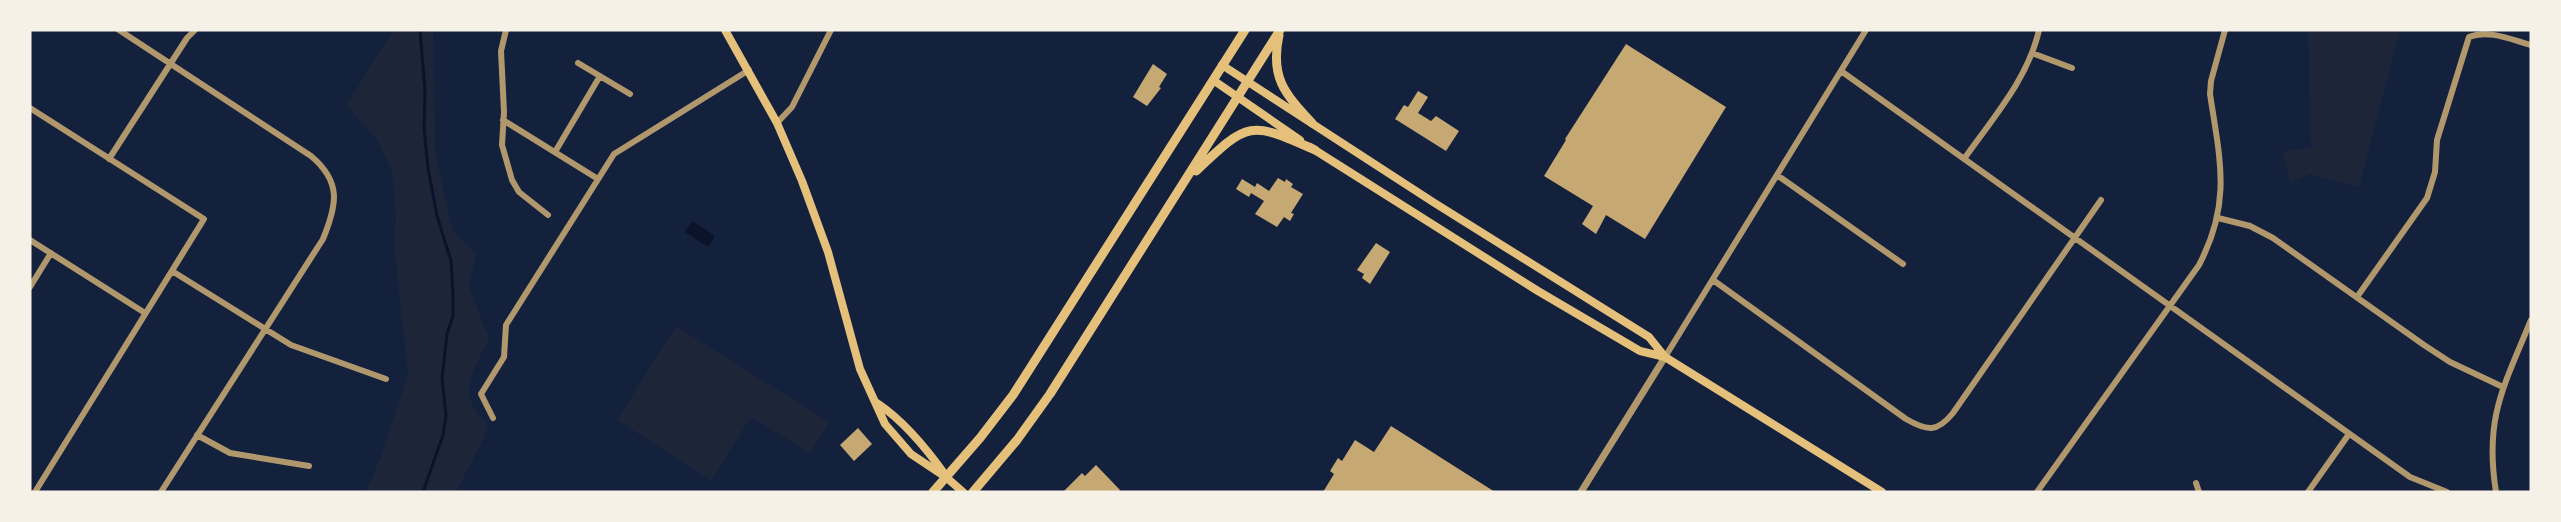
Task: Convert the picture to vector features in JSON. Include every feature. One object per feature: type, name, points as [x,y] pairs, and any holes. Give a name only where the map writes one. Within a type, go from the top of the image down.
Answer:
[{"type":"main road","points":[[725,30],[777,123],[816,218],[858,361],[885,424],[911,454],[947,478],[963,492]]},
{"type":"main road","points":[[933,492],[980,438],[1033,366],[1245,30]]},
{"type":"main road","points":[[973,492],[1040,410],[1280,30]]},
{"type":"main road","points":[[1280,30],[1275,57],[1279,80],[1295,105],[1311,123]]},
{"type":"main road","points":[[1222,65],[1649,337],[1665,357]]},
{"type":"main road","points":[[1214,80],[1237,99],[1315,150],[1538,291],[1640,351],[1665,357],[1882,492]]},
{"type":"main road","points":[[1186,181],[1230,139],[1245,131],[1260,129],[1270,131],[1315,150]]},
{"type":"main road","points":[[877,403],[890,411],[923,446],[947,478]]},
{"type":"street","points":[[119,30],[320,163],[332,183],[334,195],[333,214],[323,239],[161,492]]},
{"type":"street","points":[[109,159],[170,63],[195,30]]},
{"type":"street","points":[[506,30],[501,51],[502,145],[512,180],[519,192],[548,215]]},
{"type":"street","points":[[777,123],[792,107],[831,30]]},
{"type":"street","points":[[1581,492],[1866,30]]},
{"type":"street","points":[[1964,159],[2018,82],[2032,53],[2039,30]]},
{"type":"street","points":[[2037,492],[2199,265],[2208,247],[2218,218],[2222,181],[2210,94],[2211,81],[2225,30]]},
{"type":"street","points":[[2356,297],[2427,198],[2435,172],[2437,140],[2469,37],[2476,34],[2487,34],[2531,45]]},
{"type":"street","points":[[2032,53],[2072,68]]},
{"type":"street","points":[[578,63],[630,94]]},
{"type":"street","points":[[493,418],[481,394],[504,357],[506,325],[614,154],[749,70]]},
{"type":"street","points":[[1841,71],[2410,477],[2432,490],[2447,492]]},
{"type":"street","points":[[555,152],[600,76]]},
{"type":"street","points":[[30,108],[204,219],[36,492]]},
{"type":"street","points":[[503,120],[598,179]]},
{"type":"street","points":[[1777,175],[1903,264]]},
{"type":"street","points":[[1713,280],[1906,418],[1921,427],[1932,429],[1944,424],[1953,413],[2101,200]]},
{"type":"street","points":[[2218,218],[2263,231],[2433,351],[2503,387]]},
{"type":"street","points":[[30,240],[145,313]]},
{"type":"street","points":[[30,286],[51,254]]},
{"type":"street","points":[[172,271],[291,345],[387,380]]},
{"type":"street","points":[[2496,492],[2491,446],[2497,406],[2531,320]]},
{"type":"street","points":[[2308,492],[2349,434]]},
{"type":"street","points":[[197,435],[230,453],[309,466]]},
{"type":"street","points":[[2196,483],[2199,492]]},
{"type":"shaded area","points":[[394,30],[433,30],[435,151],[452,230],[476,254],[469,286],[489,339],[473,372],[469,392],[477,412],[487,423],[485,436],[456,492],[366,492],[382,454],[408,373],[394,244],[396,219],[393,173],[378,141],[346,105]]},
{"type":"shaded area","points":[[2308,30],[2400,30],[2359,187],[2310,174],[2290,183],[2283,151],[2311,148]]},
{"type":"shaded area","points":[[692,221],[715,236],[708,247],[685,232]]},
{"type":"shaded area","points":[[676,326],[829,422],[810,453],[751,417],[711,480],[617,420]]},
{"type":"building","points":[[1626,44],[1726,107],[1645,239],[1606,215],[1596,234],[1582,224],[1593,206],[1544,176]]},
{"type":"building","points":[[1153,64],[1167,74],[1159,87],[1161,88],[1147,106],[1133,97]]},
{"type":"building","points":[[1418,91],[1428,97],[1418,113],[1431,121],[1436,116],[1459,131],[1446,151],[1395,119],[1404,105],[1408,107]]},
{"type":"building","points":[[1278,178],[1285,182],[1286,179],[1293,184],[1291,187],[1303,194],[1291,213],[1294,214],[1290,221],[1284,217],[1277,227],[1255,214],[1264,201],[1251,193],[1249,197],[1236,189],[1242,179],[1255,187],[1257,183],[1269,191]]},
{"type":"building","points":[[1376,243],[1390,252],[1370,284],[1362,278],[1364,274],[1357,270]]},
{"type":"building","points":[[1391,426],[1495,492],[1323,492],[1334,474],[1330,471],[1338,458],[1342,461],[1355,440],[1374,452]]},
{"type":"building","points":[[858,428],[872,444],[854,461],[840,445]]},
{"type":"building","points":[[1096,465],[1120,490],[1118,492],[1063,492],[1082,473],[1085,476]]},
{"type":"waterway","points":[[420,30],[428,168],[437,216],[451,261],[453,295],[453,316],[447,334],[442,378],[446,416],[443,435],[423,492]]}]
